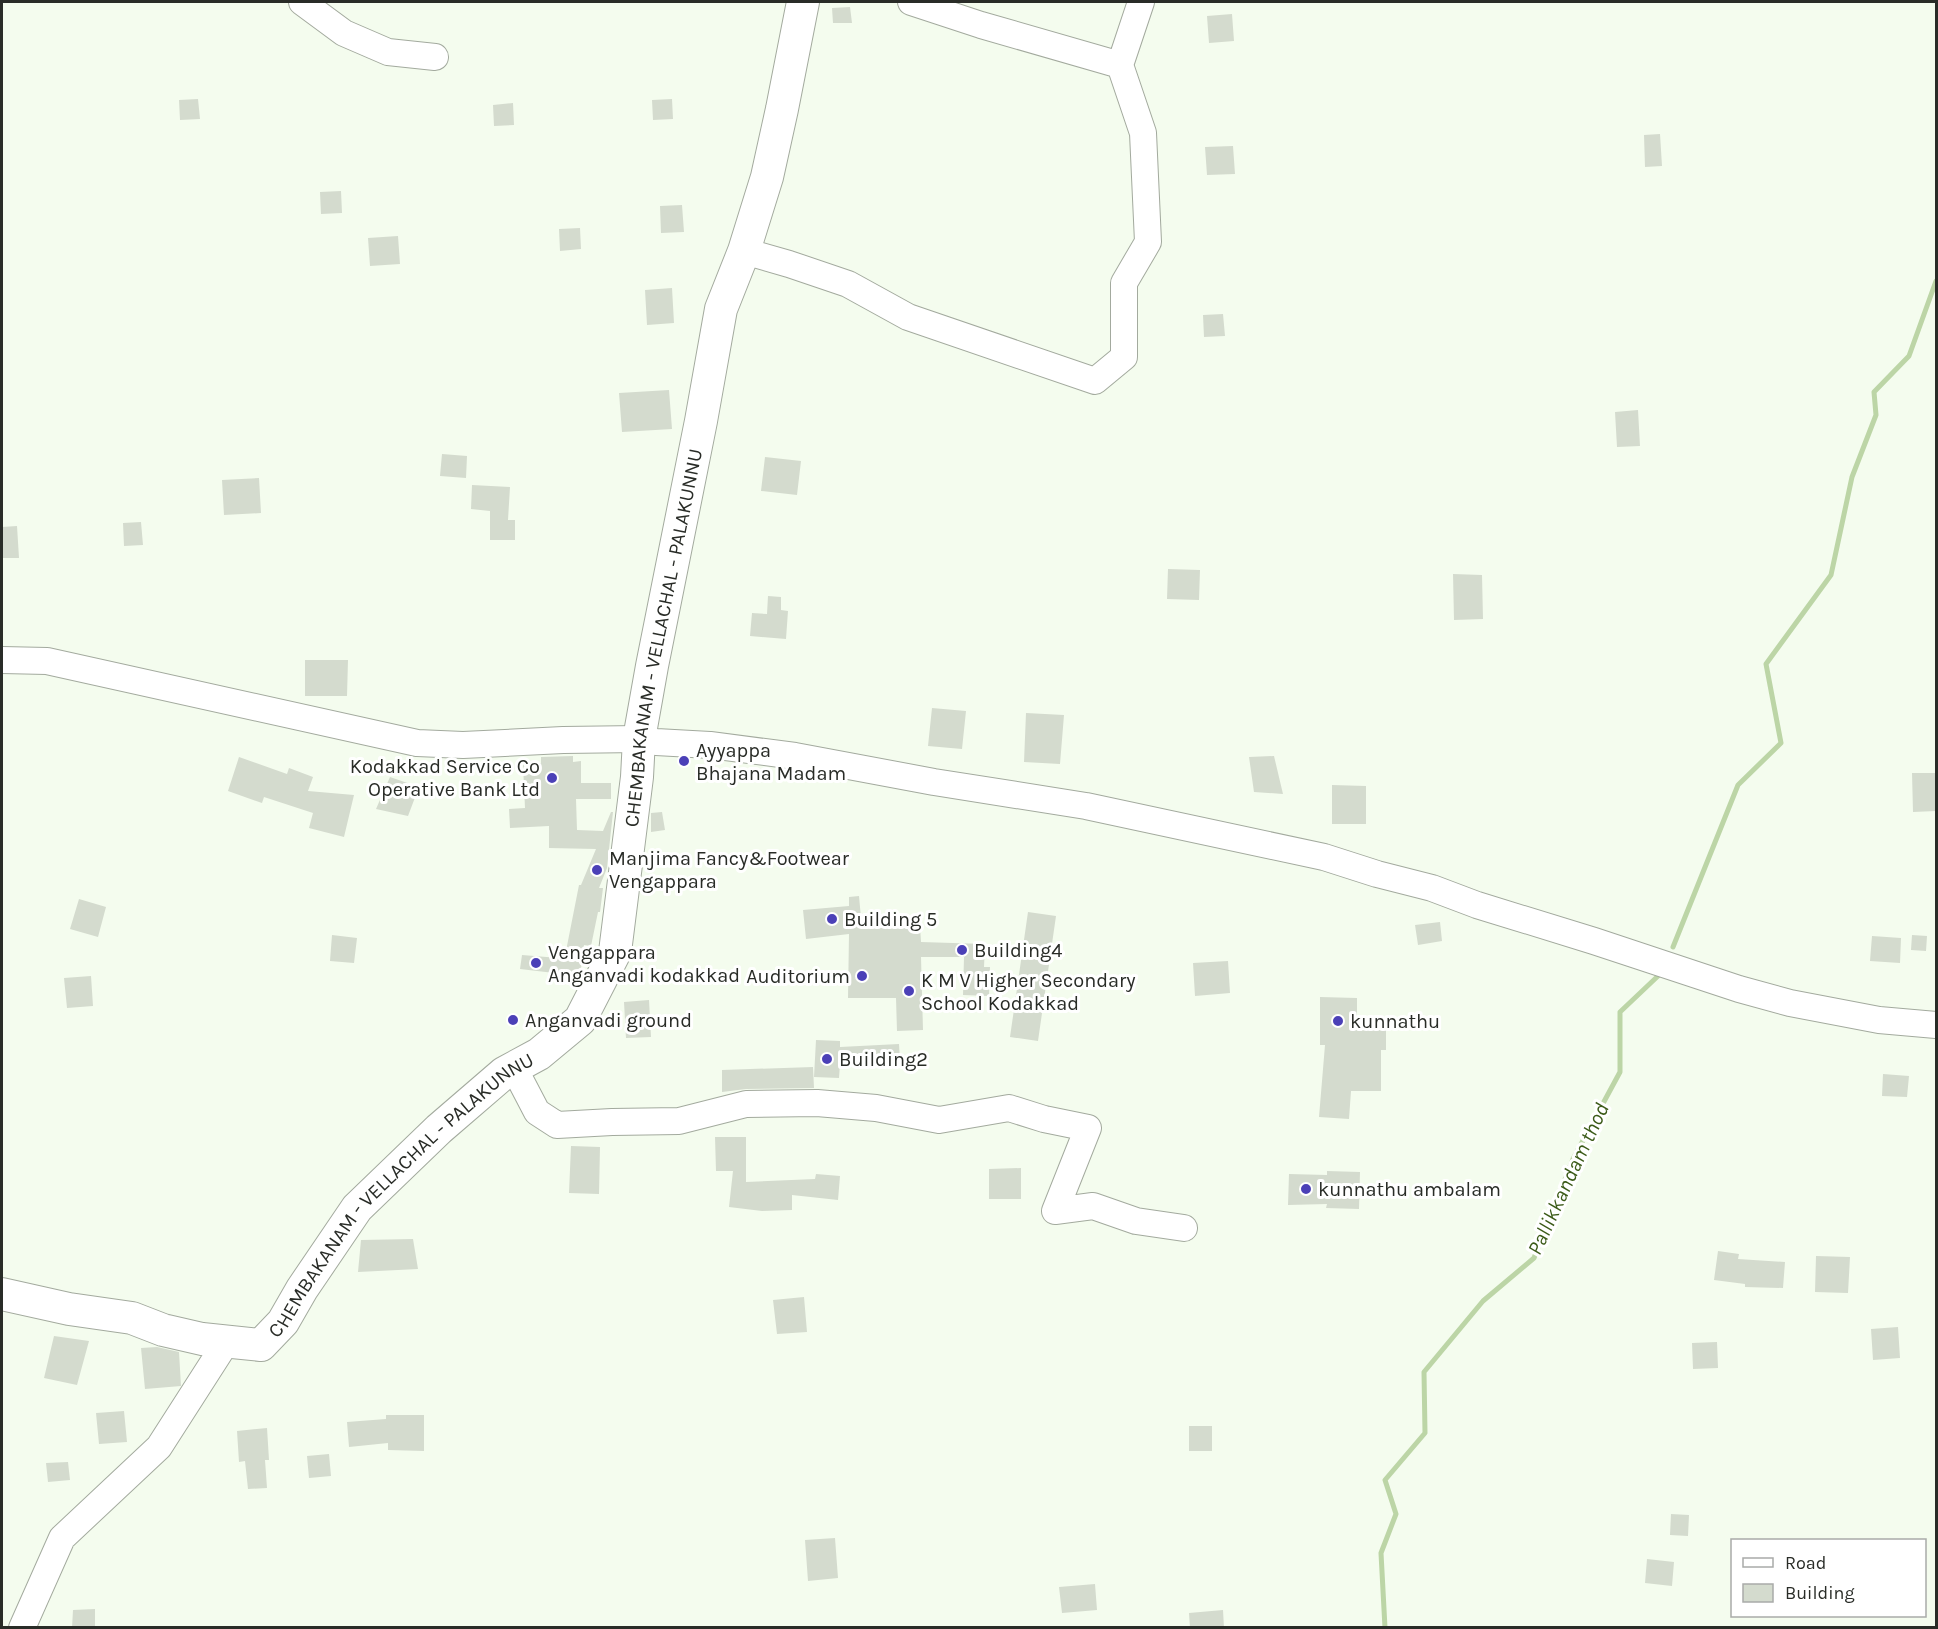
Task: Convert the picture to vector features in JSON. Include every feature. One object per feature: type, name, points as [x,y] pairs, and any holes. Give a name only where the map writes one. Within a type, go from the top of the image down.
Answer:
[{"type":"main road","name":"CHEMBAKANAM - VELLACHAL - PALAKUNNU","points":[[2,1294],[69,1309],[132,1318],[164,1330],[202,1339],[261,1345],[283,1322],[302,1289],[357,1208],[439,1129],[504,1073],[539,1054],[580,1020],[615,951],[637,777],[639,739],[721,309],[744,251],[767,177],[802,2]]},
{"type":"street","points":[[302,2],[344,33],[388,52],[435,57]]},
{"type":"street","points":[[911,2],[981,25],[1120,65]]},
{"type":"street","points":[[744,251],[848,284],[908,317],[1095,381],[1124,357],[1124,283],[1148,242],[1143,133],[1120,65],[1142,2]]},
{"type":"street","points":[[2,660],[47,661],[417,743],[463,745],[639,739],[722,746],[795,756],[934,782],[1130,814],[1324,857],[1432,888],[1477,905],[1729,986],[1780,1000],[1879,1020],[1936,1025]]},
{"type":"street","points":[[514,1068],[537,1112],[557,1125],[680,1121],[746,1104],[817,1103],[876,1108],[939,1120],[1009,1108],[1044,1119],[1088,1128],[1055,1211],[1093,1206],[1136,1221],[1184,1228]]},
{"type":"street","points":[[22,1628],[62,1538],[159,1447],[227,1341]]},
{"type":"building","points":[[850,7],[852,23],[833,23],[832,8]]},
{"type":"building","points":[[1232,14],[1234,41],[1209,43],[1207,16]]},
{"type":"building","points":[[198,99],[200,119],[180,120],[179,100]]},
{"type":"building","points":[[672,99],[673,119],[653,120],[652,100]]},
{"type":"building","points":[[513,103],[514,125],[494,126],[493,105]]},
{"type":"building","points":[[1660,134],[1662,166],[1645,167],[1644,135]]},
{"type":"building","points":[[1233,146],[1235,174],[1207,175],[1205,147]]},
{"type":"building","points":[[341,191],[342,213],[321,214],[320,192]]},
{"type":"building","points":[[682,205],[684,232],[661,233],[660,206]]},
{"type":"building","points":[[580,228],[581,249],[560,251],[559,229]]},
{"type":"building","points":[[398,236],[400,264],[370,266],[368,238]]},
{"type":"building","points":[[672,288],[674,323],[647,325],[645,290]]},
{"type":"building","points":[[1223,314],[1225,336],[1204,337],[1203,315]]},
{"type":"building","points":[[669,390],[672,429],[622,432],[619,393]]},
{"type":"building","points":[[1638,410],[1640,446],[1617,447],[1615,412]]},
{"type":"building","points":[[442,454],[467,456],[466,478],[440,476]]},
{"type":"building","points":[[765,457],[801,461],[797,495],[761,491]]},
{"type":"building","points":[[259,478],[261,513],[224,515],[222,480]]},
{"type":"building","points":[[472,485],[510,487],[508,520],[515,520],[515,540],[490,540],[490,511],[471,509]]},
{"type":"building","points":[[141,522],[143,545],[124,546],[123,523]]},
{"type":"building","points":[[17,526],[19,558],[2,558],[2,527]]},
{"type":"building","points":[[1168,569],[1200,570],[1199,600],[1167,599]]},
{"type":"building","points":[[1453,574],[1482,575],[1483,619],[1454,620]]},
{"type":"building","points":[[768,596],[781,597],[781,610],[788,611],[786,639],[750,636],[752,613],[767,614]]},
{"type":"building","points":[[305,660],[348,660],[347,696],[305,696]]},
{"type":"building","points":[[932,708],[966,711],[962,749],[928,746]]},
{"type":"building","points":[[1026,713],[1064,715],[1060,764],[1024,762]]},
{"type":"building","points":[[573,756],[573,762],[581,761],[581,783],[611,783],[611,799],[576,799],[577,830],[603,831],[613,812],[607,868],[599,888],[603,888],[600,912],[598,912],[591,946],[584,945],[580,976],[520,969],[522,955],[559,958],[560,950],[566,951],[579,885],[581,885],[596,849],[549,848],[549,826],[510,828],[509,809],[525,808],[523,764],[541,763],[541,757]]},
{"type":"building","points":[[1274,756],[1283,794],[1254,792],[1249,757]]},
{"type":"building","points":[[239,757],[287,774],[289,768],[313,777],[308,791],[354,795],[344,837],[309,828],[313,813],[264,797],[262,803],[228,791]]},
{"type":"building","points":[[1912,773],[1936,773],[1936,811],[1913,812]]},
{"type":"building","points":[[390,777],[419,787],[408,816],[376,809]]},
{"type":"building","points":[[1332,785],[1366,786],[1366,824],[1332,824]]},
{"type":"building","points":[[662,812],[665,830],[651,832],[651,813]]},
{"type":"building","points":[[859,896],[862,929],[920,926],[921,942],[985,944],[984,967],[990,967],[989,996],[963,995],[964,957],[921,957],[923,1030],[897,1031],[896,998],[848,998],[849,934],[806,939],[803,910],[849,906],[849,897]]},
{"type":"building","points":[[79,899],[106,907],[98,937],[70,929]]},
{"type":"building","points":[[1028,912],[1056,916],[1038,1041],[1010,1037]]},
{"type":"building","points":[[1440,922],[1442,941],[1418,945],[1415,925]]},
{"type":"building","points":[[332,935],[357,938],[354,963],[330,961]]},
{"type":"building","points":[[1912,935],[1927,936],[1926,951],[1911,950]]},
{"type":"building","points":[[1872,936],[1901,938],[1900,963],[1870,961]]},
{"type":"building","points":[[1228,961],[1230,993],[1195,996],[1193,963]]},
{"type":"building","points":[[91,976],[93,1006],[67,1008],[64,978]]},
{"type":"building","points":[[1320,997],[1357,998],[1357,1019],[1386,1020],[1386,1050],[1381,1050],[1381,1091],[1351,1091],[1349,1119],[1319,1117],[1325,1045],[1320,1045]]},
{"type":"building","points":[[649,1000],[651,1037],[626,1038],[624,1002]]},
{"type":"building","points":[[816,1040],[840,1041],[840,1047],[899,1044],[900,1061],[840,1064],[839,1078],[814,1077]]},
{"type":"building","points":[[813,1067],[814,1088],[746,1089],[722,1092],[722,1070]]},
{"type":"building","points":[[1883,1074],[1909,1076],[1907,1097],[1882,1096]]},
{"type":"building","points":[[715,1137],[746,1137],[746,1182],[815,1179],[816,1174],[840,1176],[838,1200],[792,1195],[792,1210],[762,1211],[729,1207],[733,1171],[716,1171]]},
{"type":"building","points":[[571,1146],[600,1147],[599,1194],[569,1193]]},
{"type":"building","points":[[1021,1168],[1021,1199],[989,1199],[989,1169]]},
{"type":"building","points":[[1327,1171],[1360,1172],[1359,1209],[1326,1208],[1327,1204],[1288,1205],[1289,1174],[1327,1175]]},
{"type":"building","points":[[413,1239],[418,1269],[358,1272],[361,1240]]},
{"type":"building","points":[[1718,1251],[1739,1254],[1738,1259],[1785,1262],[1783,1288],[1745,1287],[1745,1284],[1714,1280]]},
{"type":"building","points":[[1816,1256],[1850,1257],[1848,1293],[1815,1292]]},
{"type":"building","points":[[804,1297],[807,1332],[777,1334],[773,1300]]},
{"type":"building","points":[[1898,1327],[1900,1358],[1873,1360],[1871,1329]]},
{"type":"building","points":[[54,1336],[89,1341],[77,1385],[44,1378]]},
{"type":"building","points":[[1717,1342],[1718,1368],[1693,1369],[1692,1343]]},
{"type":"building","points":[[157,1347],[179,1352],[181,1386],[145,1389],[141,1348]]},
{"type":"building","points":[[124,1411],[127,1442],[99,1444],[96,1413]]},
{"type":"building","points":[[386,1415],[424,1415],[424,1451],[388,1450],[388,1443],[349,1447],[347,1422],[386,1419]]},
{"type":"building","points":[[1189,1426],[1212,1426],[1212,1451],[1189,1451]]},
{"type":"building","points":[[267,1428],[269,1460],[265,1460],[267,1488],[248,1489],[245,1461],[239,1462],[237,1431]]},
{"type":"building","points":[[329,1454],[331,1476],[309,1478],[307,1456]]},
{"type":"building","points":[[68,1462],[70,1480],[48,1482],[46,1463]]},
{"type":"building","points":[[1671,1514],[1689,1515],[1688,1536],[1670,1535]]},
{"type":"building","points":[[835,1538],[838,1578],[808,1581],[805,1540]]},
{"type":"building","points":[[1647,1559],[1674,1562],[1672,1586],[1645,1583]]},
{"type":"building","points":[[1095,1584],[1097,1610],[1062,1613],[1059,1587]]},
{"type":"building","points":[[95,1609],[95,1628],[72,1628],[73,1610]]},
{"type":"building","points":[[1223,1610],[1224,1628],[1190,1628],[1189,1613]]},
{"type":"waterway","name":"Pallikkandam thod","points":[[1673,947],[1738,785],[1781,743],[1766,664],[1831,575],[1852,477],[1876,415],[1874,392],[1909,356],[1936,281]]},
{"type":"waterway","name":"Pallikkandam thod","points":[[1385,1628],[1381,1553],[1396,1514],[1385,1480],[1425,1433],[1424,1372],[1483,1301],[1534,1258],[1573,1159],[1620,1072],[1620,1012],[1658,976]]},
{"type":"place","name":"Ayyappa Bhajana Madam","points":[[684,761]]},
{"type":"place","name":"Kodakkad Service Co Operative Bank Ltd","points":[[552,778]]},
{"type":"place","name":"Manjima Fancy&Footwear Vengappara","points":[[597,870]]},
{"type":"place","name":"Building 5","points":[[832,919]]},
{"type":"place","name":"Building4","points":[[962,950]]},
{"type":"place","name":"Vengappara Anganvadi kodakkad","points":[[536,963]]},
{"type":"place","name":"Auditorium","points":[[862,976]]},
{"type":"place","name":"K M V Higher Secondary School Kodakkad","points":[[909,991]]},
{"type":"place","name":"Anganvadi ground","points":[[513,1020]]},
{"type":"place","name":"kunnathu","points":[[1338,1021]]},
{"type":"place","name":"Building2","points":[[827,1059]]},
{"type":"place","name":"kunnathu ambalam","points":[[1306,1189]]}]
